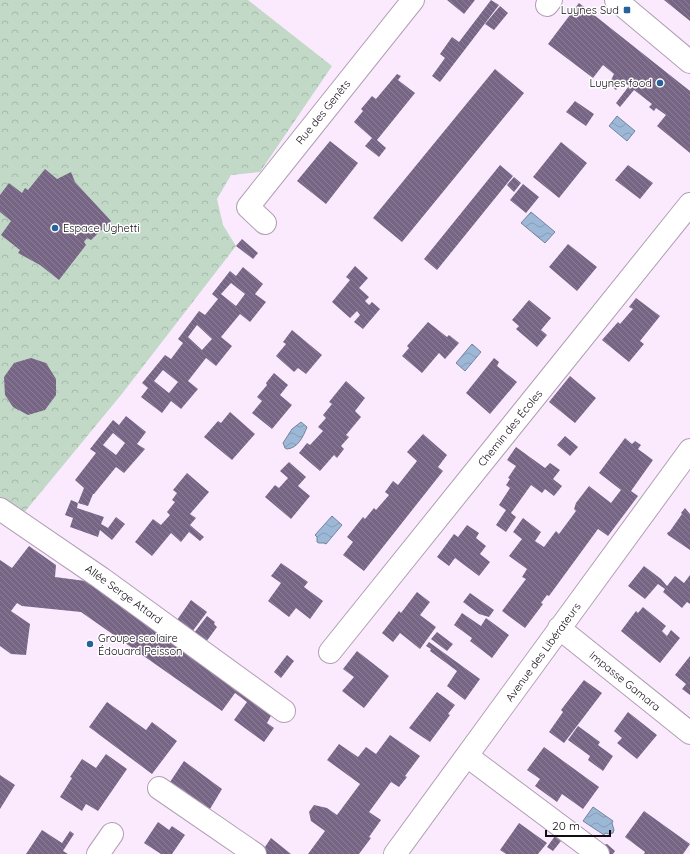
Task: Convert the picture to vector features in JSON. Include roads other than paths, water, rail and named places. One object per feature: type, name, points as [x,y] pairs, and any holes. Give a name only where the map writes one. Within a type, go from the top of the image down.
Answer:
[{"type":"street","name":"Rue des Genêts","points":[[265,223],[248,206],[413,0]]},
{"type":"street","points":[[616,0],[690,62]]},
{"type":"street","name":"Chemin des Écoles","points":[[330,652],[690,204]]},
{"type":"street","name":"Avenue des Libérateurs","points":[[395,854],[690,450]]},
{"type":"street","name":"Allée Serge Attard","points":[[0,509],[101,578],[284,711]]},
{"type":"street","name":"Impasse Gamara","points":[[559,628],[690,734]]},
{"type":"street","points":[[467,756],[598,854]]},
{"type":"street","points":[[159,788],[255,854]]},
{"type":"street","points":[[98,854],[112,834]]},
{"type":"water","points":[[617,116],[635,131],[627,141],[609,126]]},
{"type":"water","points":[[531,212],[555,232],[545,243],[521,223]]},
{"type":"water","points":[[472,344],[481,352],[465,371],[456,363]]},
{"type":"water","points":[[301,422],[307,427],[302,438],[294,447],[287,449],[285,448],[283,443],[292,429]]},
{"type":"water","points":[[332,516],[342,525],[326,544],[317,542],[317,537],[315,535]]},
{"type":"water","points":[[593,807],[613,821],[613,833],[605,833],[604,835],[583,821]]},
{"type":"place","name":"Luynes Sud","points":[[627,10]]},
{"type":"place","name":"Luynes food","points":[[660,83]]},
{"type":"place","name":"Espace Ughetti","points":[[55,228]]},
{"type":"place","name":"Groupe scolaire Édouard Peisson","points":[[90,644]]}]
